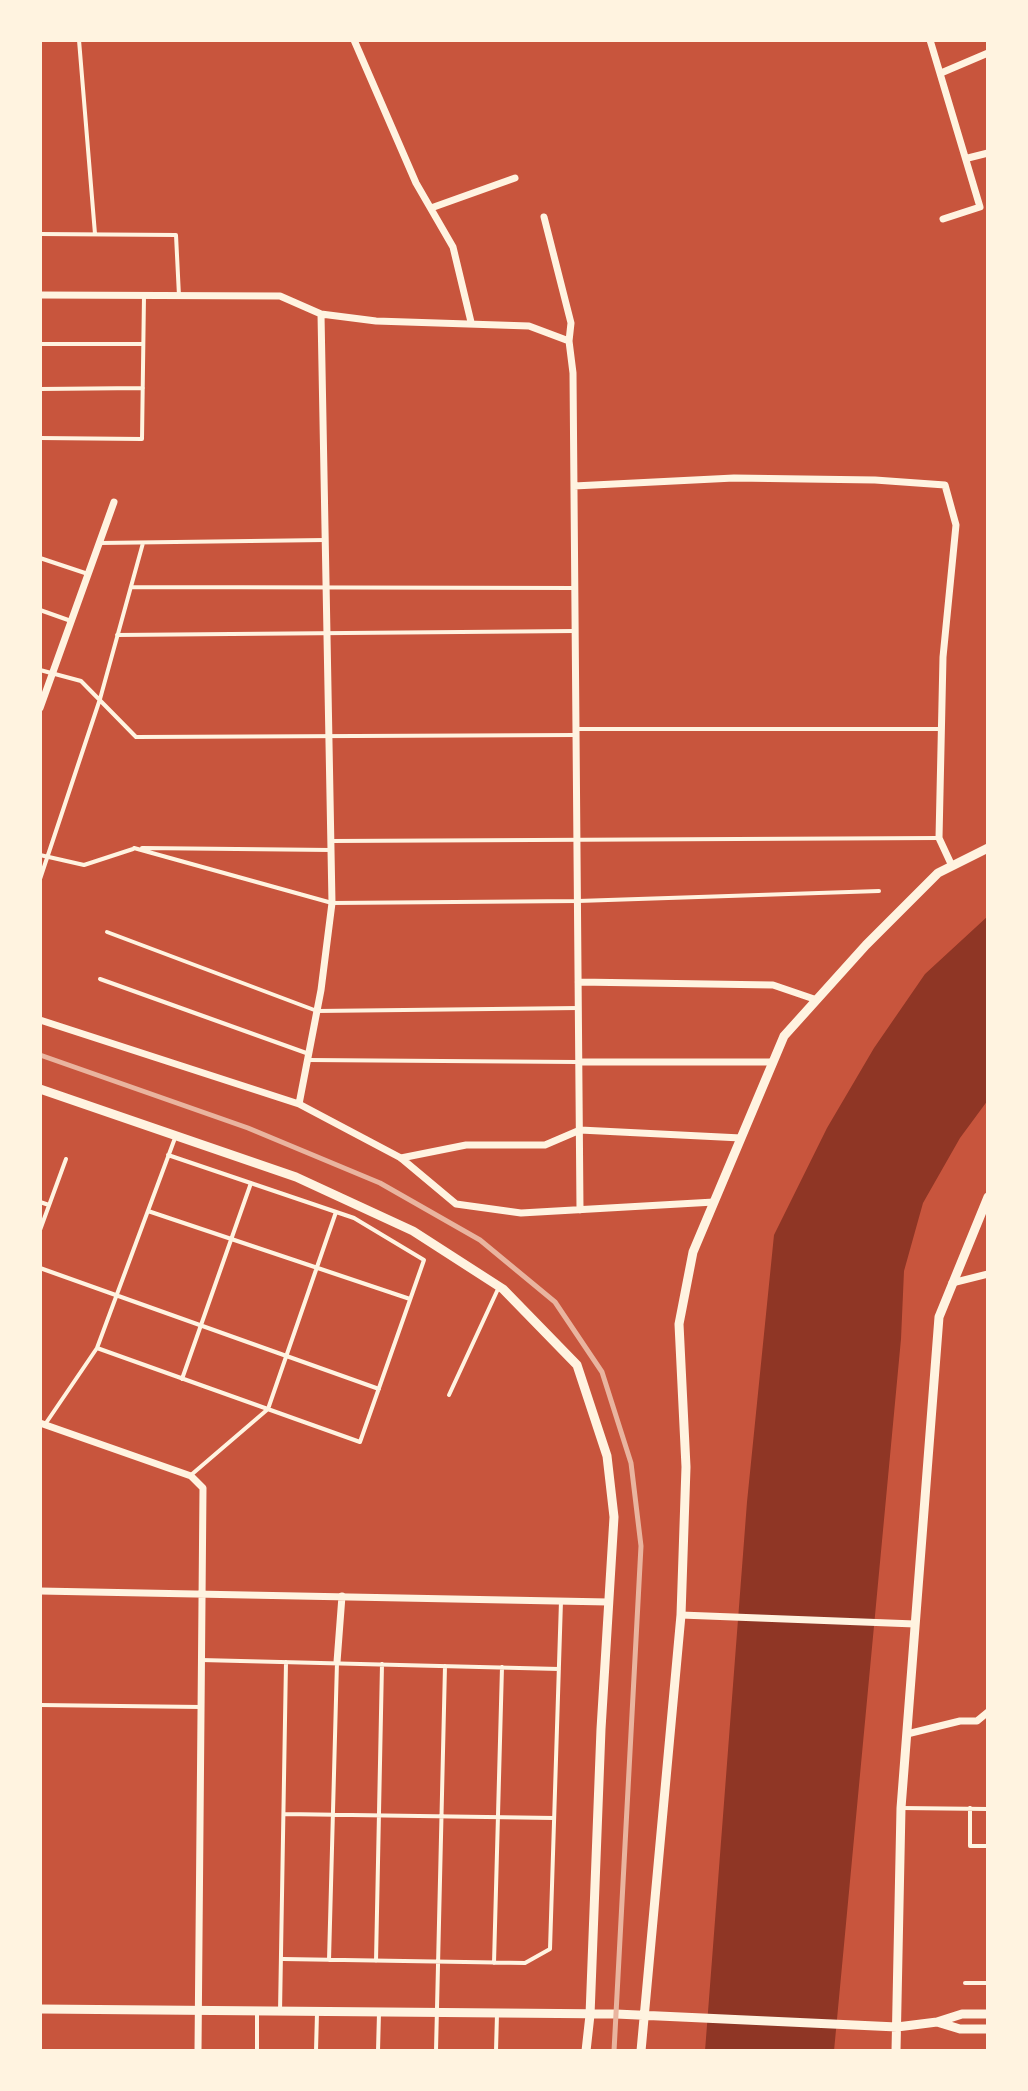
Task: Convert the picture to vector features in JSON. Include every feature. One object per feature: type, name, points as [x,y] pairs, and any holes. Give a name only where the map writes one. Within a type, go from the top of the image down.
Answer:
[{"type":"street","points":[[354,40],[416,183],[453,247],[471,322]]},
{"type":"street","points":[[930,40],[968,158],[980,207],[943,219]]},
{"type":"street","points":[[941,73],[988,53]]},
{"type":"street","points":[[968,158],[988,153]]},
{"type":"street","points":[[431,208],[515,178]]},
{"type":"street","points":[[544,217],[571,323],[569,341],[573,373],[580,1210]]},
{"type":"street","points":[[40,295],[280,296],[321,314],[376,321],[529,326],[569,341]]},
{"type":"street","points":[[299,1104],[317,1011],[332,903],[321,314]]},
{"type":"street","points":[[574,486],[734,478],[875,480],[945,485],[956,525],[943,657],[939,838],[952,866]]},
{"type":"street","points":[[40,708],[114,502]]},
{"type":"street","points":[[641,2051],[681,1615],[686,1467],[679,1324],[693,1252],[784,1036],[866,945],[938,873],[988,848]]},
{"type":"street","points":[[578,982],[773,985],[817,1000]]},
{"type":"street","points":[[40,1020],[299,1104],[401,1158],[456,1204],[521,1213],[714,1202]]},
{"type":"street","points":[[579,1062],[773,1062]]},
{"type":"street","points":[[40,1089],[296,1177],[413,1231],[499,1286],[577,1365],[607,1456],[614,1517],[586,2051]]},
{"type":"street","points":[[401,1158],[466,1145],[545,1145],[580,1130],[741,1138]]},
{"type":"street","points":[[896,2051],[901,1808],[939,1317],[988,1197]]},
{"type":"street","points":[[952,1283],[988,1274]]},
{"type":"street","points":[[42,1424],[191,1476],[203,1488],[198,2051]]},
{"type":"street","points":[[40,1591],[608,1602]]},
{"type":"street","points":[[337,1662],[342,1596]]},
{"type":"street","points":[[681,1615],[915,1624]]},
{"type":"street","points":[[907,1734],[960,1721],[977,1721],[988,1712]]},
{"type":"street","points":[[40,2009],[643,2015],[897,2027],[937,2022],[962,2014],[988,2014]]},
{"type":"street","points":[[937,2022],[960,2029],[988,2029]]},
{"type":"lane","points":[[79,40],[95,234]]},
{"type":"lane","points":[[40,234],[176,235],[179,296]]},
{"type":"lane","points":[[40,438],[142,439],[144,296]]},
{"type":"lane","points":[[40,344],[143,344]]},
{"type":"lane","points":[[40,389],[143,388]]},
{"type":"lane","points":[[99,543],[325,540]]},
{"type":"lane","points":[[40,879],[100,699],[143,543]]},
{"type":"lane","points":[[40,558],[88,574]]},
{"type":"lane","points":[[131,587],[326,585],[575,588]]},
{"type":"lane","points":[[40,610],[71,621]]},
{"type":"lane","points":[[117,635],[575,631]]},
{"type":"lane","points":[[40,670],[81,681],[136,737],[941,729]]},
{"type":"lane","points":[[40,855],[84,865],[134,848],[577,839],[939,838]]},
{"type":"lane","points":[[134,848],[332,903],[578,901],[879,891]]},
{"type":"lane","points":[[107,932],[317,1011],[579,1008]]},
{"type":"lane","points":[[100,979],[308,1057],[579,1062]]},
{"type":"lane","points":[[42,1424],[97,1348],[176,1136]]},
{"type":"lane","points":[[97,1348],[360,1442],[424,1260],[354,1218],[168,1155]]},
{"type":"lane","points":[[40,1230],[66,1159]]},
{"type":"lane","points":[[182,1379],[251,1183]]},
{"type":"lane","points":[[40,1202],[49,1205]]},
{"type":"lane","points":[[148,1211],[410,1299]]},
{"type":"lane","points":[[191,1476],[268,1409],[336,1212]]},
{"type":"lane","points":[[40,1268],[379,1389]]},
{"type":"lane","points":[[449,1395],[499,1286]]},
{"type":"lane","points":[[283,1959],[525,1963],[550,1949],[561,1601]]},
{"type":"lane","points":[[201,1660],[559,1669]]},
{"type":"lane","points":[[280,2012],[286,1662]]},
{"type":"lane","points":[[329,1960],[337,1662]]},
{"type":"lane","points":[[376,1961],[382,1664]]},
{"type":"lane","points":[[436,2051],[445,1666]]},
{"type":"lane","points":[[494,1963],[502,1667]]},
{"type":"lane","points":[[40,1705],[201,1707]]},
{"type":"lane","points":[[901,1808],[988,1809]]},
{"type":"lane","points":[[970,1808],[970,1846],[988,1846]]},
{"type":"lane","points":[[284,1814],[554,1818]]},
{"type":"lane","points":[[965,1983],[988,1983]]},
{"type":"lane","points":[[257,2012],[257,2051]]},
{"type":"lane","points":[[316,2051],[317,2012]]},
{"type":"lane","points":[[378,2051],[379,2013]]},
{"type":"lane","points":[[496,2051],[497,2014]]},
{"type":"shaded area","points":[[988,916],[988,1100],[960,1138],[923,1203],[904,1271],[901,1339],[834,2051],[705,2051],[747,1502],[774,1235],[827,1128],[874,1048],[925,974]]},
{"type":"railway","points":[[40,1055],[248,1128],[380,1183],[480,1240],[555,1302],[602,1372],[631,1463],[641,1546],[614,2051]]}]
